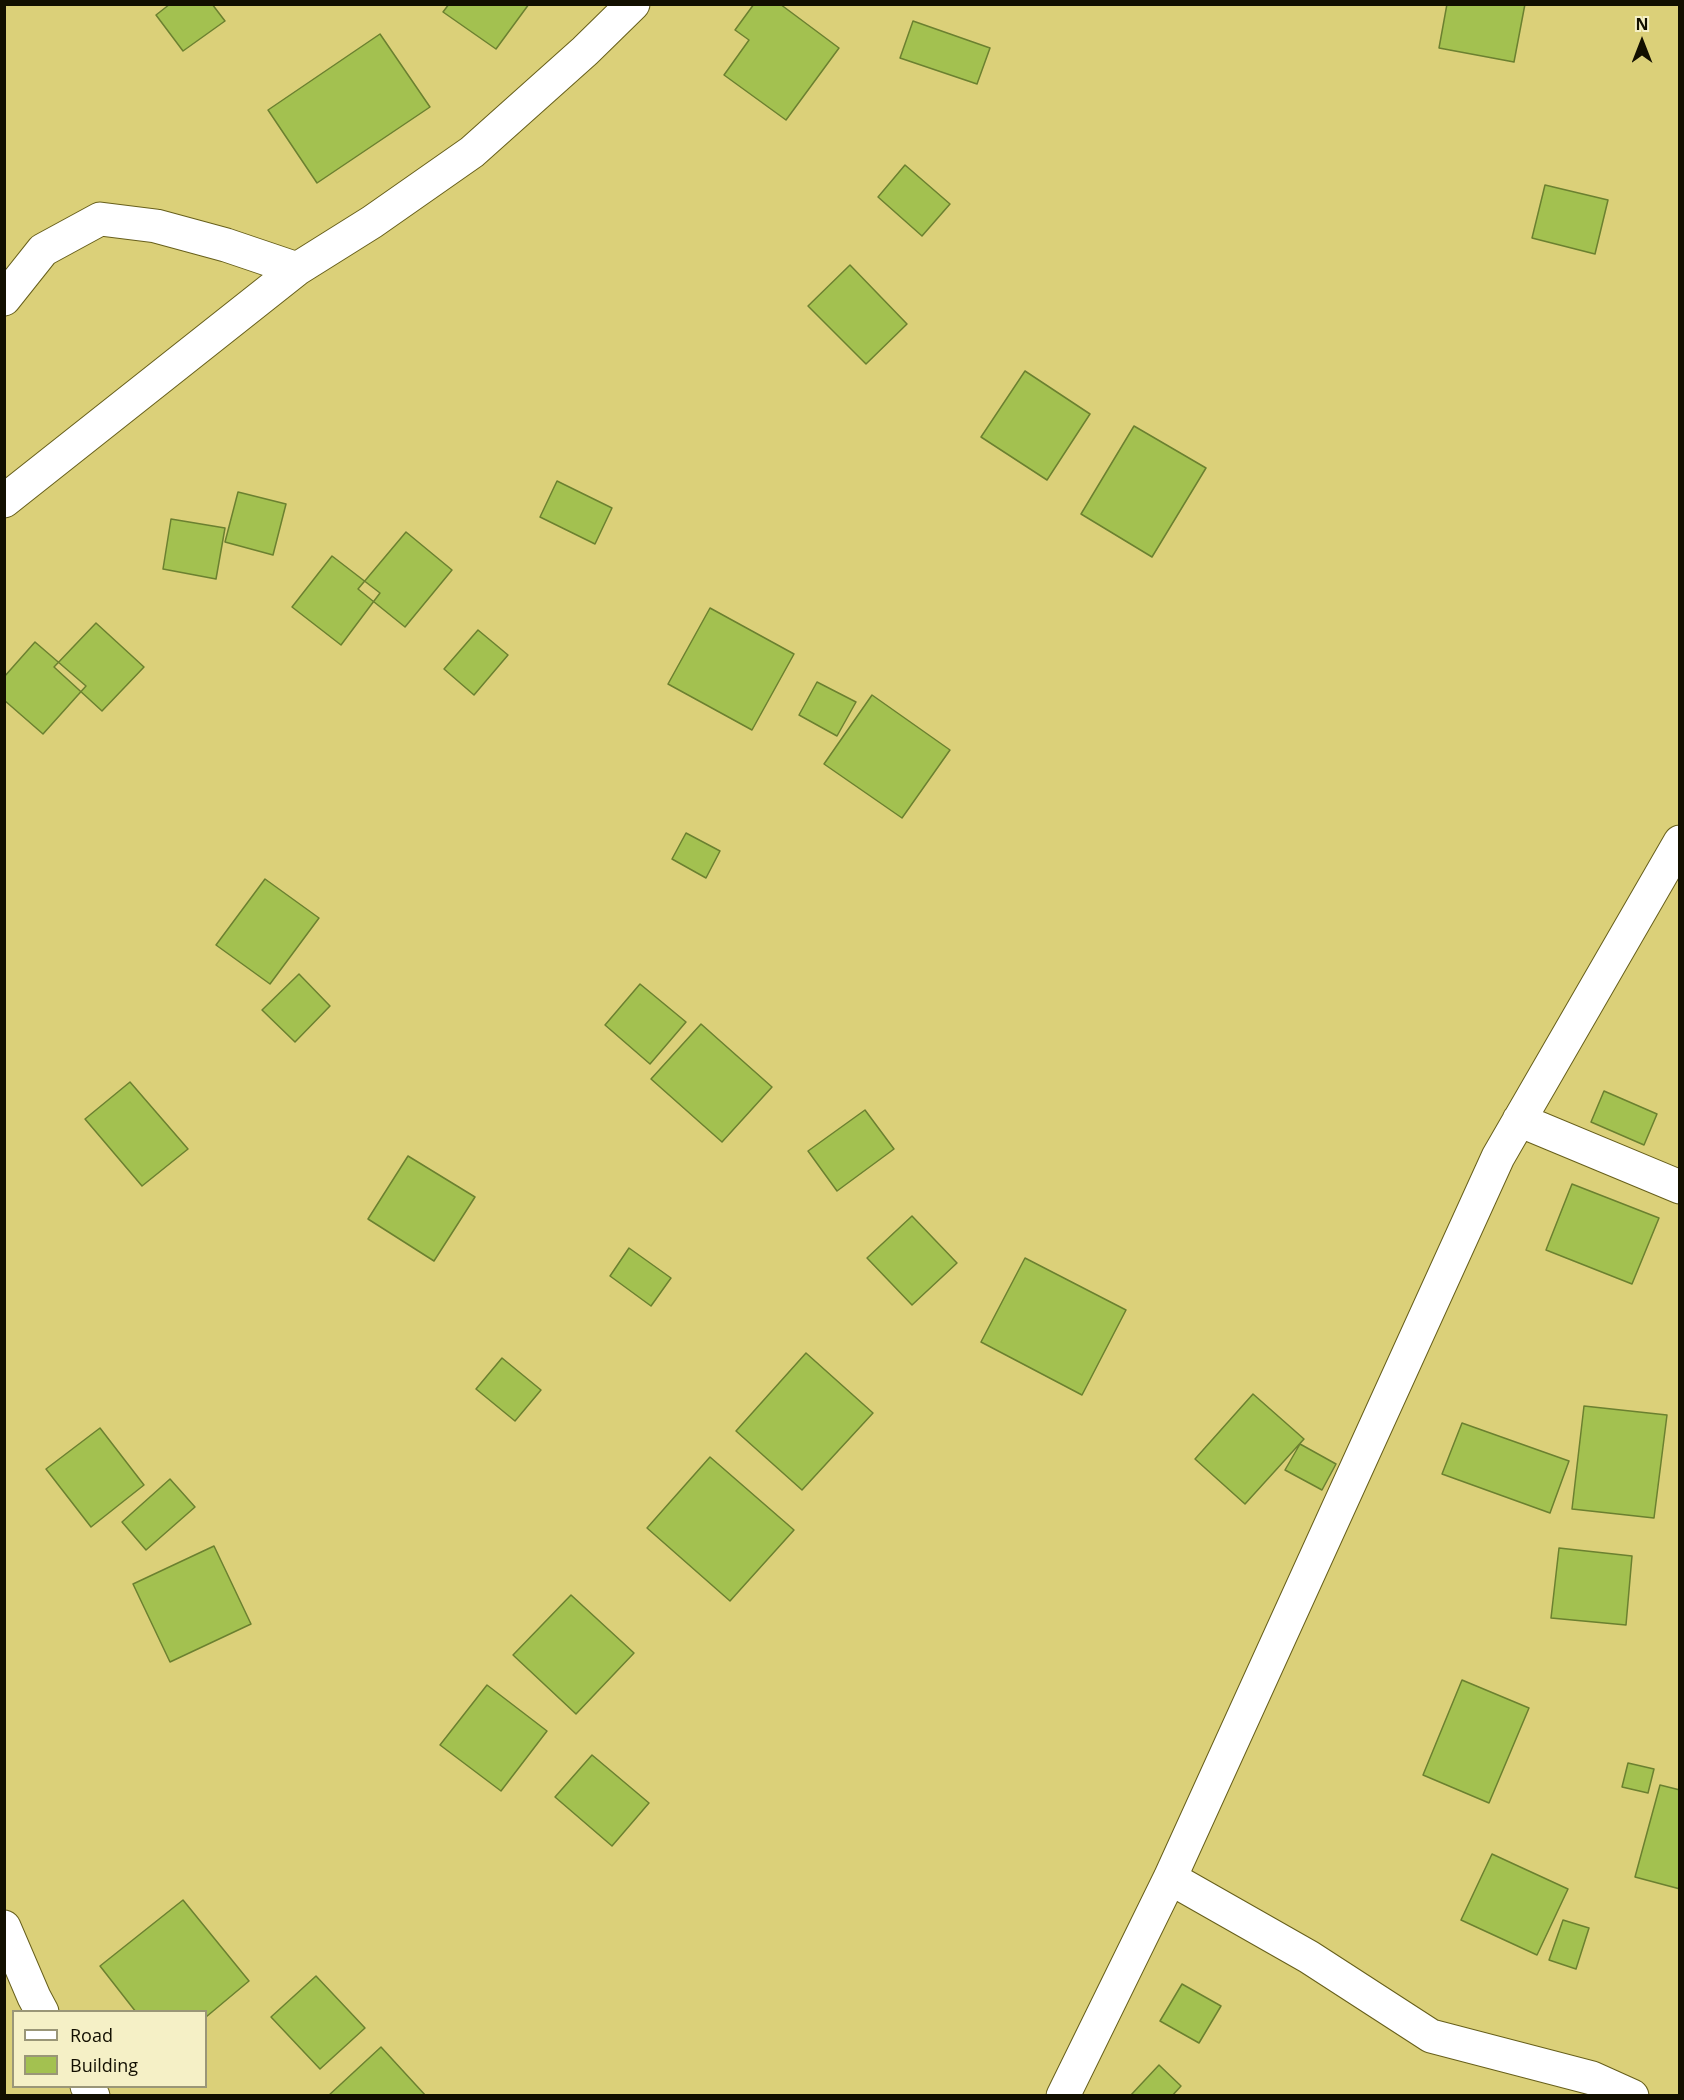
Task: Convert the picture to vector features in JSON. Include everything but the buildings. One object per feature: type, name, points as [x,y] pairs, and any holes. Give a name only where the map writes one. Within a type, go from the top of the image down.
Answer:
[{"type":"street","points":[[4,501],[297,269],[372,222],[472,152],[585,51],[633,4]]},
{"type":"street","points":[[4,299],[44,250],[100,219],[156,226],[226,245],[297,269]]},
{"type":"street","points":[[1063,2096],[1170,1878],[1493,1168],[1680,842]]},
{"type":"street","points":[[1519,1120],[1680,1187]]},
{"type":"street","points":[[1170,1878],[1309,1957],[1431,2036],[1592,2078],[1632,2096]]},
{"type":"street","points":[[4,1927],[41,2010]]}]
